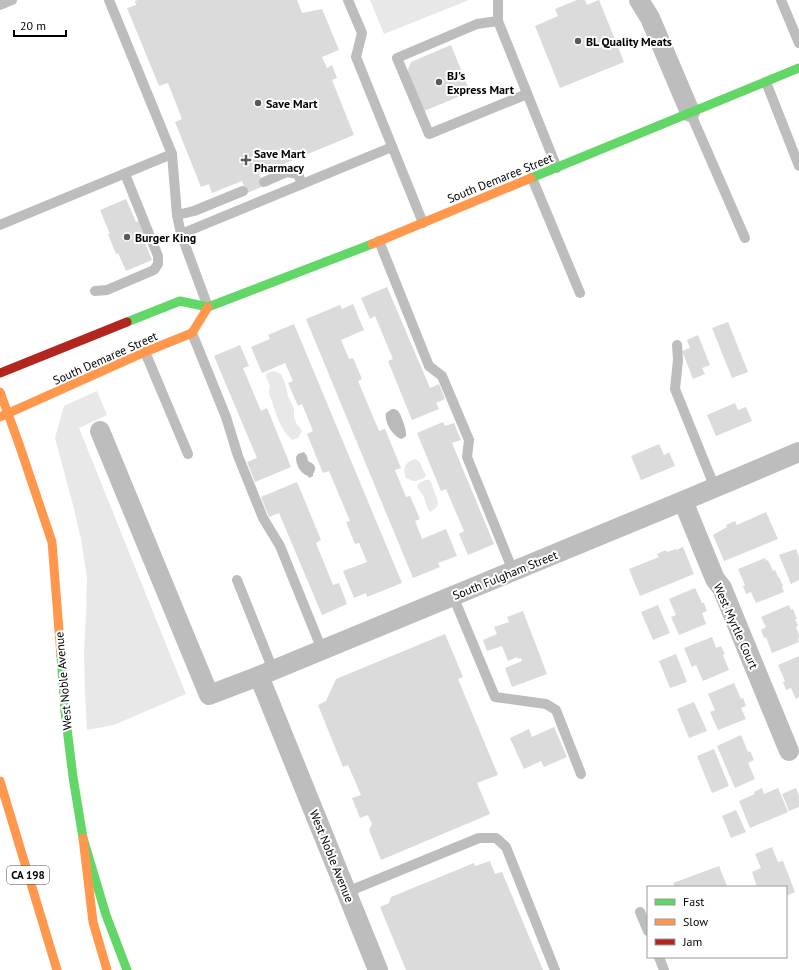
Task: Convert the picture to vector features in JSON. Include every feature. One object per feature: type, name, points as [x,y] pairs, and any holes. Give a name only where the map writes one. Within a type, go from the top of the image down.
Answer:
[{"type":"main road","name":"South Demaree Street","points":[[0,372],[180,302],[208,307],[379,241],[799,68]]},
{"type":"main road","points":[[192,334],[208,307]]},
{"type":"main road","name":"South Demaree Street","points":[[4,415],[145,352],[192,334]]},
{"type":"main road","name":"West Noble Avenue","points":[[0,392],[4,415],[22,452],[52,542],[65,712],[73,777],[83,838],[106,914],[127,970]]},
{"type":"main road","name":"CA 198","points":[[0,780],[56,970]]},
{"type":"main road","points":[[83,838],[93,922],[107,970]]},
{"type":"street","points":[[640,0],[650,18],[690,112]]},
{"type":"street","name":"South Fulgham Street","points":[[100,431],[209,695],[322,650],[799,452]]},
{"type":"street","name":"West Myrtle Court","points":[[683,501],[715,579],[722,588],[789,751]]},
{"type":"street","name":"West Noble Avenue","points":[[266,673],[347,892],[378,970]]},
{"type":"lane","points":[[0,5],[12,0]]},
{"type":"lane","points":[[109,0],[172,154],[177,215],[181,234],[208,307]]},
{"type":"lane","points":[[348,0],[362,33],[356,57],[423,223]]},
{"type":"lane","points":[[781,0],[799,43]]},
{"type":"lane","points":[[500,1],[498,21],[557,168]]},
{"type":"lane","points":[[498,21],[477,24],[397,58],[429,134],[527,94]]},
{"type":"lane","points":[[766,82],[799,166]]},
{"type":"lane","points":[[690,112],[745,238]]},
{"type":"lane","points":[[181,234],[392,147]]},
{"type":"lane","points":[[0,225],[172,154]]},
{"type":"lane","points":[[263,179],[287,172],[298,174],[302,184]]},
{"type":"lane","points":[[96,291],[107,290],[154,270],[158,264],[158,256],[125,174]]},
{"type":"lane","points":[[532,178],[580,293]]},
{"type":"lane","points":[[177,215],[194,211],[242,188]]},
{"type":"lane","points":[[379,241],[429,366],[442,376],[469,440],[466,456],[513,571]]},
{"type":"lane","points":[[192,334],[226,417],[238,456],[263,518],[280,546],[322,650]]},
{"type":"lane","points":[[677,345],[678,360],[675,389],[715,488]]},
{"type":"lane","points":[[145,352],[188,454]]},
{"type":"lane","points":[[237,580],[266,673]]},
{"type":"lane","points":[[453,596],[494,697],[546,704],[556,710],[581,774]]},
{"type":"lane","points":[[347,892],[479,838],[496,838],[506,847],[555,970]]},
{"type":"lane","points":[[640,912],[647,929]]},
{"type":"lane","points":[[659,958],[664,970]]},
{"type":"shaded area","points":[[370,0],[469,0],[384,34]]},
{"type":"shaded area","points":[[274,371],[281,374],[294,409],[294,418],[302,431],[298,438],[292,440],[279,422],[269,395],[270,386],[266,377],[267,373]]},
{"type":"shaded area","points":[[97,391],[107,415],[79,428],[186,694],[114,725],[87,730],[84,652],[87,578],[81,539],[55,438],[64,406]]},
{"type":"shaded area","points":[[392,409],[398,411],[404,423],[406,436],[402,439],[392,432],[386,421],[386,413]]},
{"type":"shaded area","points":[[304,452],[308,461],[314,465],[315,468],[313,476],[309,478],[301,471],[297,463],[296,457],[298,454]]},
{"type":"shaded area","points":[[415,459],[420,462],[426,475],[424,478],[413,481],[406,478],[404,468],[409,462]]},
{"type":"shaded area","points":[[425,480],[429,480],[431,482],[438,502],[436,508],[430,512],[423,495],[417,486]]},
{"type":"building","name":"Save Mart","points":[[297,0],[302,13],[322,9],[339,50],[322,57],[327,68],[332,65],[337,78],[332,80],[354,135],[259,174],[264,186],[247,193],[242,181],[212,193],[209,184],[201,187],[175,122],[182,119],[168,83],[159,86],[127,8],[136,5],[135,1]]},
{"type":"building","name":"BL Quality Meats","points":[[577,0],[585,0],[587,5],[599,0],[624,62],[560,88],[535,26],[558,16],[555,9]]},
{"type":"building","name":"BJ's Express Mart","points":[[451,45],[470,92],[424,111],[407,72],[411,62]]},
{"type":"building","name":"Burger King","points":[[126,199],[136,222],[139,221],[147,240],[144,241],[152,260],[126,271],[118,253],[116,254],[100,210]]},
{"type":"building","points":[[387,287],[430,388],[439,384],[445,399],[436,403],[439,409],[412,420],[388,361],[393,359],[375,316],[370,319],[361,298]]},
{"type":"building","points":[[353,304],[364,330],[341,340],[349,359],[353,358],[362,379],[358,381],[379,431],[385,429],[401,468],[395,470],[406,497],[410,496],[420,519],[415,521],[422,539],[446,529],[457,556],[438,563],[440,567],[413,578],[306,319],[340,305],[342,309]]},
{"type":"building","points":[[728,322],[748,372],[732,378],[712,328]]},
{"type":"building","points":[[294,324],[402,583],[367,597],[366,593],[354,598],[343,571],[367,562],[359,543],[355,544],[346,522],[350,521],[329,471],[323,473],[307,434],[313,431],[302,404],[298,406],[288,383],[293,381],[285,363],[262,373],[251,347],[270,339],[268,335]]},
{"type":"building","points":[[698,335],[710,365],[702,368],[705,374],[693,379],[682,351],[690,348],[687,340]]},
{"type":"building","points":[[240,345],[249,366],[243,368],[261,411],[267,408],[291,467],[255,482],[247,462],[257,458],[214,356]]},
{"type":"building","points":[[735,403],[738,410],[746,407],[752,421],[716,436],[707,415]]},
{"type":"building","points":[[443,422],[445,426],[454,423],[461,440],[452,443],[494,544],[468,555],[459,534],[464,531],[446,489],[441,491],[417,433]]},
{"type":"building","points":[[659,444],[664,455],[669,452],[675,466],[641,480],[631,456]]},
{"type":"building","points":[[297,482],[321,540],[316,543],[333,585],[339,583],[347,604],[322,615],[279,513],[269,517],[261,497]]},
{"type":"building","points":[[766,512],[778,539],[724,561],[713,535],[727,527],[726,525],[735,521],[737,525]]},
{"type":"building","points":[[683,547],[694,574],[640,596],[629,569],[659,557],[657,554],[666,550],[667,552]]},
{"type":"building","points":[[796,549],[799,557],[799,580],[791,584],[779,555]]},
{"type":"building","points":[[765,558],[766,561],[768,560],[773,571],[775,570],[779,577],[784,592],[756,603],[751,592],[746,594],[743,586],[745,585],[738,569]]},
{"type":"building","points":[[695,588],[707,611],[702,613],[706,624],[679,635],[671,617],[676,615],[669,599]]},
{"type":"building","points":[[658,605],[670,633],[653,640],[641,612]]},
{"type":"building","points":[[789,605],[791,610],[793,609],[797,619],[795,619],[798,626],[796,627],[799,635],[799,642],[772,653],[766,637],[764,638],[761,630],[766,627],[761,617]]},
{"type":"building","points":[[523,611],[547,674],[512,687],[505,668],[522,661],[521,658],[518,659],[517,657],[508,661],[502,646],[487,651],[483,640],[497,634],[494,627],[509,622],[507,617]]},
{"type":"building","points":[[445,634],[463,677],[458,679],[498,775],[477,783],[490,814],[381,860],[369,830],[372,824],[368,815],[360,818],[352,798],[361,795],[348,765],[343,767],[318,705],[326,701],[336,679]]},
{"type":"building","points":[[712,637],[716,648],[721,646],[725,654],[723,655],[729,670],[703,681],[696,665],[692,667],[684,648]]},
{"type":"building","points":[[676,654],[687,682],[670,688],[659,661]]},
{"type":"building","points":[[799,656],[799,697],[796,699],[791,688],[786,690],[783,682],[785,681],[778,665]]},
{"type":"building","points":[[734,683],[746,706],[741,708],[746,719],[718,730],[710,712],[715,710],[708,694]]},
{"type":"building","points":[[694,702],[707,731],[689,738],[677,709]]},
{"type":"building","points":[[554,727],[567,757],[544,767],[541,761],[524,769],[510,738],[529,729],[532,737]]},
{"type":"building","points":[[741,735],[748,752],[750,751],[754,760],[748,763],[755,779],[735,788],[717,746]]},
{"type":"building","points":[[714,749],[729,786],[712,793],[697,756]]},
{"type":"building","points":[[762,788],[764,794],[778,788],[788,812],[750,828],[739,801],[755,794],[754,792]]},
{"type":"building","points":[[796,788],[799,796],[799,807],[789,811],[782,794]]},
{"type":"building","points":[[736,810],[746,832],[731,838],[722,816]]},
{"type":"building","points":[[772,847],[778,862],[783,861],[795,892],[787,896],[787,886],[757,886],[752,872],[761,868],[755,854]]},
{"type":"building","points":[[490,861],[495,874],[502,872],[543,970],[406,970],[380,907],[389,903],[391,897],[474,863],[475,866]]},
{"type":"building","points":[[719,866],[727,886],[674,886],[673,883]]},
{"type":"traffic: fast","points":[[531,178],[799,68]]},
{"type":"traffic: fast","points":[[127,322],[180,301],[208,307],[372,244]]},
{"type":"traffic: fast","points":[[61,656],[65,712],[73,777],[83,838],[106,915],[127,970]]},
{"type":"traffic: slow","points":[[372,244],[531,178]]},
{"type":"traffic: slow","points":[[0,417],[145,352],[192,333],[208,307]]},
{"type":"traffic: slow","points":[[0,392],[52,542],[61,656]]},
{"type":"traffic: slow","points":[[0,781],[57,970]]},
{"type":"traffic: slow","points":[[83,838],[93,922],[107,970]]},
{"type":"traffic: jam","points":[[0,373],[127,322]]},
{"type":"place","name":"BL Quality Meats","points":[[578,41]]},
{"type":"place","name":"BJ's Express Mart","points":[[439,82]]},
{"type":"place","name":"Save Mart","points":[[258,103]]},
{"type":"place","name":"Save Mart Pharmacy","points":[[246,160]]},
{"type":"place","name":"Burger King","points":[[127,237]]}]
